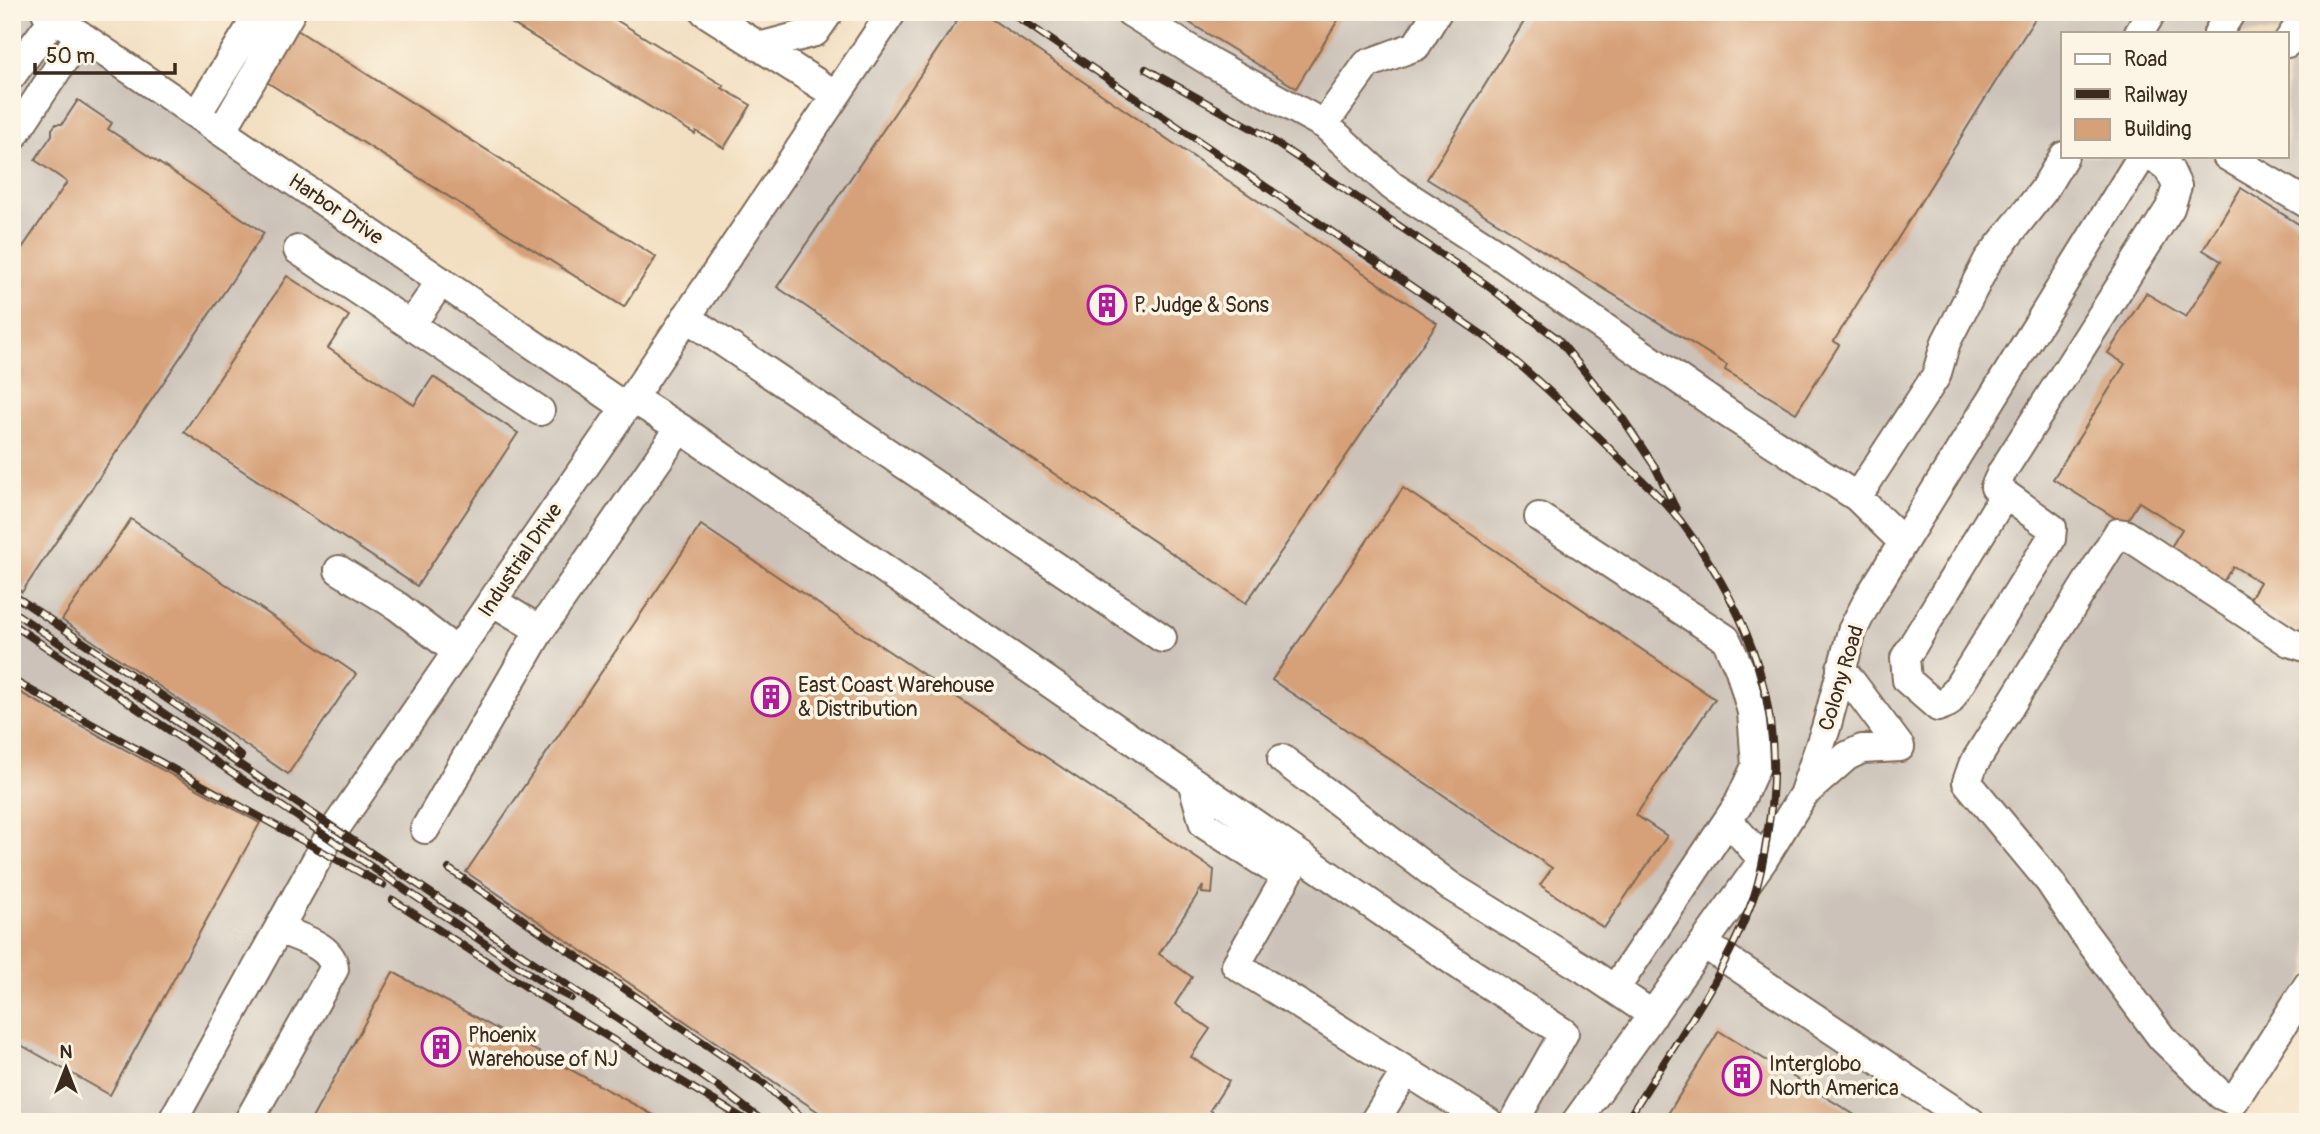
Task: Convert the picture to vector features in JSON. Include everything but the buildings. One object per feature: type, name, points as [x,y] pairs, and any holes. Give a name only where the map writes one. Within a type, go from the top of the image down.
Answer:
[{"type":"street","points":[[197,114],[260,12]]},
{"type":"street","points":[[222,131],[291,12]]},
{"type":"street","points":[[705,12],[836,95]]},
{"type":"street","points":[[759,47],[815,32],[829,12]]},
{"type":"street","name":"Industrial Drive","points":[[172,1122],[328,839],[892,12]]},
{"type":"street","points":[[1130,12],[1212,63],[1324,124],[1392,186],[1502,257],[1729,414],[1857,497],[1903,542]]},
{"type":"street","points":[[1324,124],[1367,64],[1416,46],[1437,12]]},
{"type":"street","points":[[2139,32],[2152,12]]},
{"type":"street","points":[[2219,32],[2231,12]]},
{"type":"street","points":[[17,60],[50,15]]},
{"type":"street","name":"Harbor Drive","points":[[50,15],[441,281],[628,402],[680,428],[1192,781],[1293,866],[1465,969],[1564,1033],[1514,1122]]},
{"type":"street","points":[[2288,42],[2302,21],[2308,24]]},
{"type":"street","points":[[12,138],[80,35]]},
{"type":"street","points":[[1857,497],[1936,376],[1946,342],[1987,260],[2043,191],[2063,158]]},
{"type":"street","name":"Colony Road","points":[[1576,1122],[1763,860],[1803,795],[1826,728],[1852,631],[1870,596],[2141,158]]},
{"type":"street","points":[[2005,495],[1905,658],[1907,680],[1938,707],[1948,703],[2051,539],[2052,528],[1995,487],[2170,208],[2177,186],[2169,169],[2155,158]]},
{"type":"street","points":[[2230,158],[2308,204]]},
{"type":"street","points":[[298,250],[540,411]]},
{"type":"street","points":[[411,325],[441,281]]},
{"type":"street","points":[[686,317],[1162,638]]},
{"type":"street","points":[[425,829],[540,630],[680,428]]},
{"type":"street","points":[[1539,517],[1726,639],[1740,670],[1752,712],[1756,766],[1738,805],[1615,989]]},
{"type":"street","points":[[2308,648],[2289,642],[2125,534],[2118,533],[1973,765],[1967,782],[2050,882],[2084,933],[2162,1038],[2221,1095],[2234,1101],[2308,985]]},
{"type":"street","points":[[339,570],[397,606],[457,652]]},
{"type":"street","points":[[492,601],[540,630]]},
{"type":"street","points":[[1803,795],[1847,755],[1862,749],[1900,747],[1841,668]]},
{"type":"street","points":[[1282,759],[1450,887],[1653,1015]]},
{"type":"street","points":[[1728,820],[1763,860]]},
{"type":"street","points":[[1293,866],[1236,965],[1489,1122]]},
{"type":"street","points":[[248,1122],[334,969],[334,959],[327,951],[279,929]]},
{"type":"street","points":[[1704,944],[1971,1122]]},
{"type":"street","points":[[1374,1122],[1406,1071]]},
{"type":"shaded area","points":[[12,12],[48,12],[629,400],[892,12],[2308,12],[2308,971],[2214,1122],[12,1122]]},
{"type":"railway","points":[[1010,12],[1490,340],[1565,406],[1668,506],[1709,562],[1729,597],[1759,669],[1773,746],[1773,787],[1763,863],[1742,926],[1713,984],[1626,1122]]},
{"type":"railway","points":[[1146,69],[1264,135],[1484,283],[1558,339],[1621,416],[1655,467],[1676,509]]},
{"type":"railway","points":[[12,594],[207,726],[241,756]]},
{"type":"railway","points":[[12,611],[717,1086],[764,1122]]},
{"type":"railway","points":[[12,624],[548,986],[571,998]]},
{"type":"railway","points":[[12,680],[383,885]]},
{"type":"railway","points":[[449,869],[764,1084],[807,1122]]},
{"type":"railway","points":[[393,900],[537,994],[749,1122]]},
{"type":"place","name":"P. Judge & Sons","points":[[1107,305]]},
{"type":"place","name":"East Coast Warehouse & Distribution","points":[[771,697]]},
{"type":"place","name":"Phoenix Warehouse of NJ","points":[[441,1047]]},
{"type":"place","name":"Interglobo North America","points":[[1742,1076]]}]
